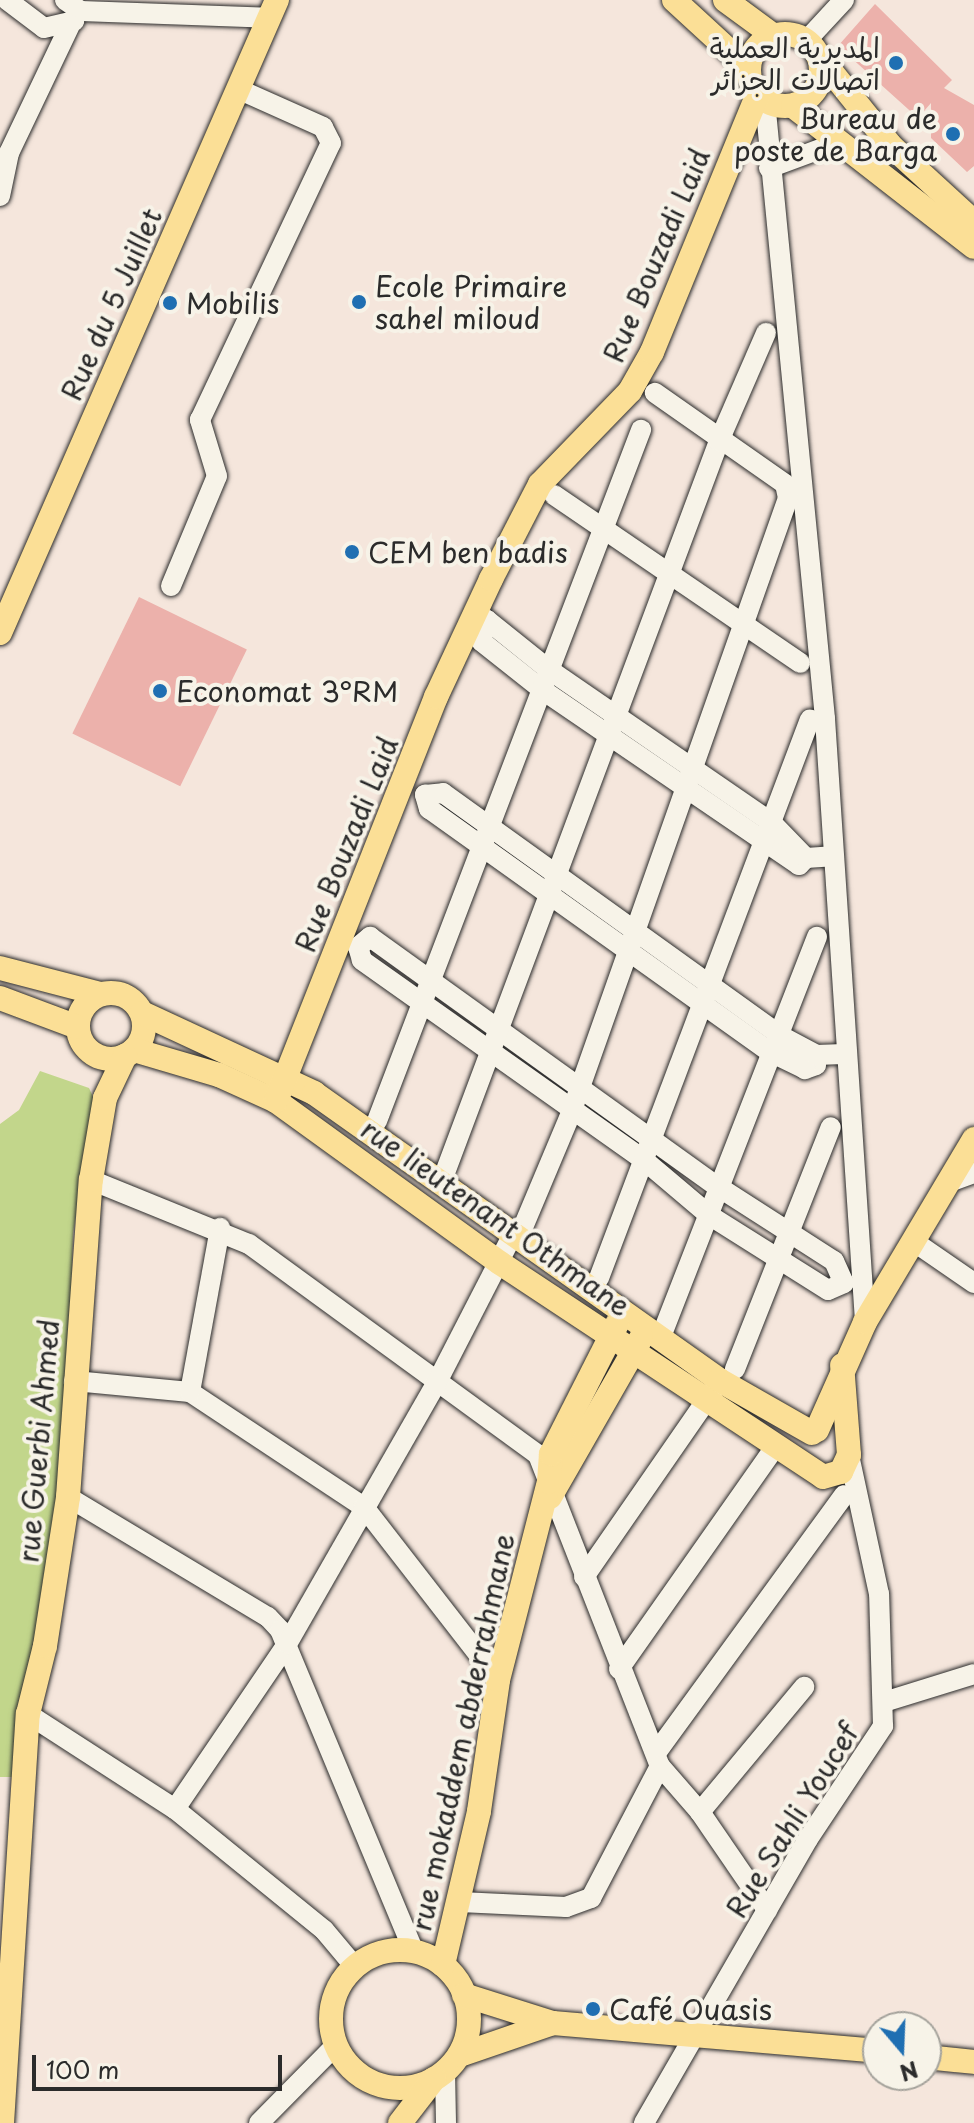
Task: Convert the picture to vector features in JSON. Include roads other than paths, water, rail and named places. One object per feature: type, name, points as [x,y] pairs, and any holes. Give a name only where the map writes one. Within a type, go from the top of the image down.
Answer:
[{"type":"main road","points":[[674,0],[749,69],[762,97],[793,106],[974,247]]},
{"type":"main road","points":[[725,0],[774,36],[812,48],[890,145],[974,222]]},
{"type":"main road","name":"Rue du 5 Juillet","points":[[0,633],[240,90],[258,9]]},
{"type":"main road","points":[[749,69],[756,49],[774,36]]},
{"type":"main road","points":[[793,106],[818,86],[812,48]]},
{"type":"main road","name":"Rue Bouzadi Laid","points":[[276,1101],[436,697],[491,579],[540,484],[630,391],[652,352],[762,97]]},
{"type":"main road","points":[[0,968],[100,994],[129,998],[142,1013],[144,1029],[105,1098]]},
{"type":"main road","points":[[77,1027],[86,1003],[100,994]]},
{"type":"main road","points":[[0,998],[77,1027],[93,1055],[105,1098]]},
{"type":"main road","name":"rue lieutenant Othmane","points":[[142,1013],[286,1076],[518,1230],[623,1313],[655,1329],[720,1383],[776,1446],[838,1485]]},
{"type":"main road","points":[[93,1055],[130,1053]]},
{"type":"main road","name":"rue lieutenant Othmane","points":[[130,1053],[198,1067],[276,1101],[500,1263],[633,1351],[720,1383],[814,1432],[834,1430],[848,1448]]},
{"type":"main road","name":"rue Guerbi Ahmed","points":[[2,2123],[6,1985],[28,1714],[45,1646],[68,1497],[74,1381],[91,1180],[105,1098]]},
{"type":"main road","points":[[806,1467],[802,1448],[814,1432],[842,1365],[974,1139]]},
{"type":"main road","name":"rue mokaddem abderrahmane","points":[[443,1965],[460,1902],[498,1680],[547,1496],[558,1434],[623,1313]]},
{"type":"main road","name":"rue mokaddem abderrahmane","points":[[547,1496],[633,1351],[655,1329]]},
{"type":"main road","points":[[838,1485],[848,1448],[842,1365]]},
{"type":"main road","points":[[391,2123],[374,2083],[345,2061],[336,2045],[331,2011],[355,1967],[387,1951],[414,1952],[443,1965],[464,1995],[467,2035],[446,2068],[400,2123]]},
{"type":"main road","points":[[464,1995],[553,2023],[862,2050]]},
{"type":"main road","points":[[374,2083],[415,2086],[446,2068],[553,2023]]},
{"type":"main road","points":[[942,2059],[974,2062]]},
{"type":"street","points":[[7,0],[44,28],[72,12],[140,8],[258,9]]},
{"type":"street","points":[[812,48],[844,0]]},
{"type":"street","points":[[0,196],[4,159],[72,12]]},
{"type":"street","points":[[171,586],[217,476],[200,420],[331,143],[323,127],[240,90]]},
{"type":"street","points":[[762,97],[801,443],[865,1322]]},
{"type":"street","points":[[769,168],[839,142]]},
{"type":"street","points":[[446,1170],[719,441],[766,333]]},
{"type":"street","points":[[175,1809],[287,1644],[436,1384],[518,1230],[571,1113],[578,1086],[782,522],[787,490],[655,393]]},
{"type":"street","points":[[377,1121],[423,1006],[484,834],[600,529],[641,430]]},
{"type":"street","points":[[554,495],[744,628],[800,663]]},
{"type":"street","points":[[611,724],[540,688],[481,641],[487,620],[611,724],[806,858],[832,856]]},
{"type":"street","points":[[599,1278],[705,990],[810,719]]},
{"type":"street","points":[[484,834],[556,871],[632,938],[705,990],[805,1069],[816,1065],[816,1055],[844,1054]]},
{"type":"street","points":[[484,834],[548,892],[632,938]]},
{"type":"street","points":[[655,1329],[709,1215],[717,1186],[817,937]]},
{"type":"street","points":[[378,938],[430,981],[651,1134],[717,1186],[834,1261],[844,1283],[828,1290],[781,1257],[709,1215],[644,1160],[571,1113],[362,960],[360,942],[378,938]]},
{"type":"street","points":[[584,1577],[720,1383],[781,1257],[831,1127]]},
{"type":"street","points":[[949,1182],[974,1173]]},
{"type":"street","points":[[91,1180],[220,1228],[436,1384],[529,1446],[658,1760],[700,1812],[767,1910]]},
{"type":"street","points":[[190,1392],[220,1228]]},
{"type":"street","points":[[913,1241],[974,1283]]},
{"type":"street","points":[[74,1381],[190,1392],[364,1507],[498,1680]]},
{"type":"street","points":[[619,1669],[776,1446]]},
{"type":"street","name":"Rue Sahli Youcef","points":[[644,2123],[767,1910],[883,1726],[887,1701],[868,1523],[848,1448]]},
{"type":"street","points":[[460,1902],[566,1907],[591,1898],[658,1760],[838,1485],[868,1523]]},
{"type":"street","points":[[68,1497],[268,1617],[287,1644],[414,1952]]},
{"type":"street","points":[[887,1701],[974,1674]]},
{"type":"street","points":[[700,1812],[804,1687]]},
{"type":"street","points":[[28,1714],[175,1809],[324,1930],[355,1967]]},
{"type":"street","points":[[259,2123],[336,2045]]},
{"type":"street","points":[[446,2068],[446,2123]]},
{"type":"place","name":"المديرية العملية اتصالات الجزائر","points":[[896,63]]},
{"type":"place","name":"Bureau de poste de Barga","points":[[953,134]]},
{"type":"place","name":"Ecole Primaire sahel miloud","points":[[359,302]]},
{"type":"place","name":"Mobilis","points":[[170,303]]},
{"type":"place","name":"CEM ben badis","points":[[352,552]]},
{"type":"place","name":"Economat 3°RM","points":[[160,691]]},
{"type":"place","name":"Café Ouasis","points":[[593,2009]]}]
